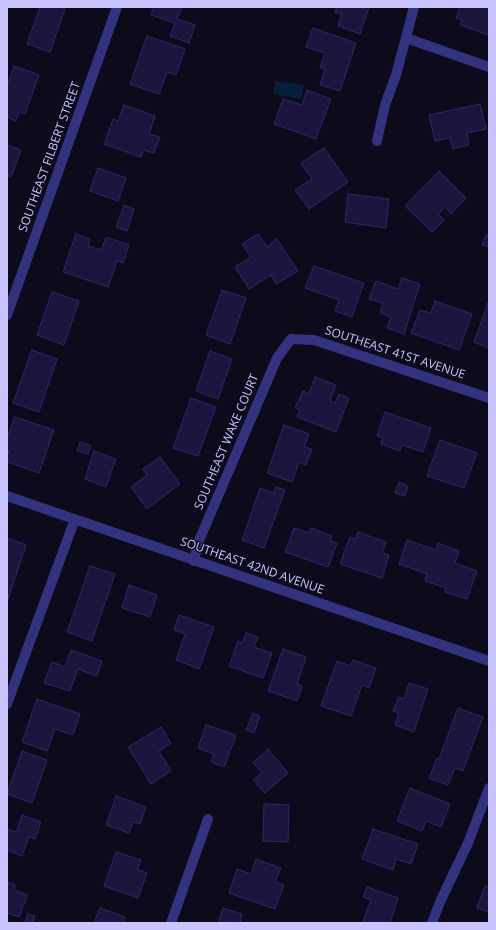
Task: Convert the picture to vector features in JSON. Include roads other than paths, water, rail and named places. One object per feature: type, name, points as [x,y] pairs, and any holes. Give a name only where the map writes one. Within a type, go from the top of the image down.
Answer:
[{"type":"street","name":"SOUTHEAST FILBERT STREET","points":[[7,315],[117,7]]},
{"type":"street","points":[[377,141],[385,105],[396,75],[414,7]]},
{"type":"street","points":[[406,38],[489,67]]},
{"type":"street","name":"SOUTHEAST 41ST AVENUE","points":[[291,338],[314,340],[489,398]]},
{"type":"street","name":"SOUTHEAST WAKE COURT","points":[[194,561],[198,543],[277,358],[291,338]]},
{"type":"street","name":"SOUTHEAST 42ND AVENUE","points":[[7,496],[489,661]]},
{"type":"street","points":[[7,704],[75,520]]},
{"type":"street","points":[[432,923],[440,902],[468,843],[489,788]]},
{"type":"street","points":[[171,923],[208,819]]},
{"type":"water","points":[[275,81],[304,85],[301,99],[273,94]]}]
